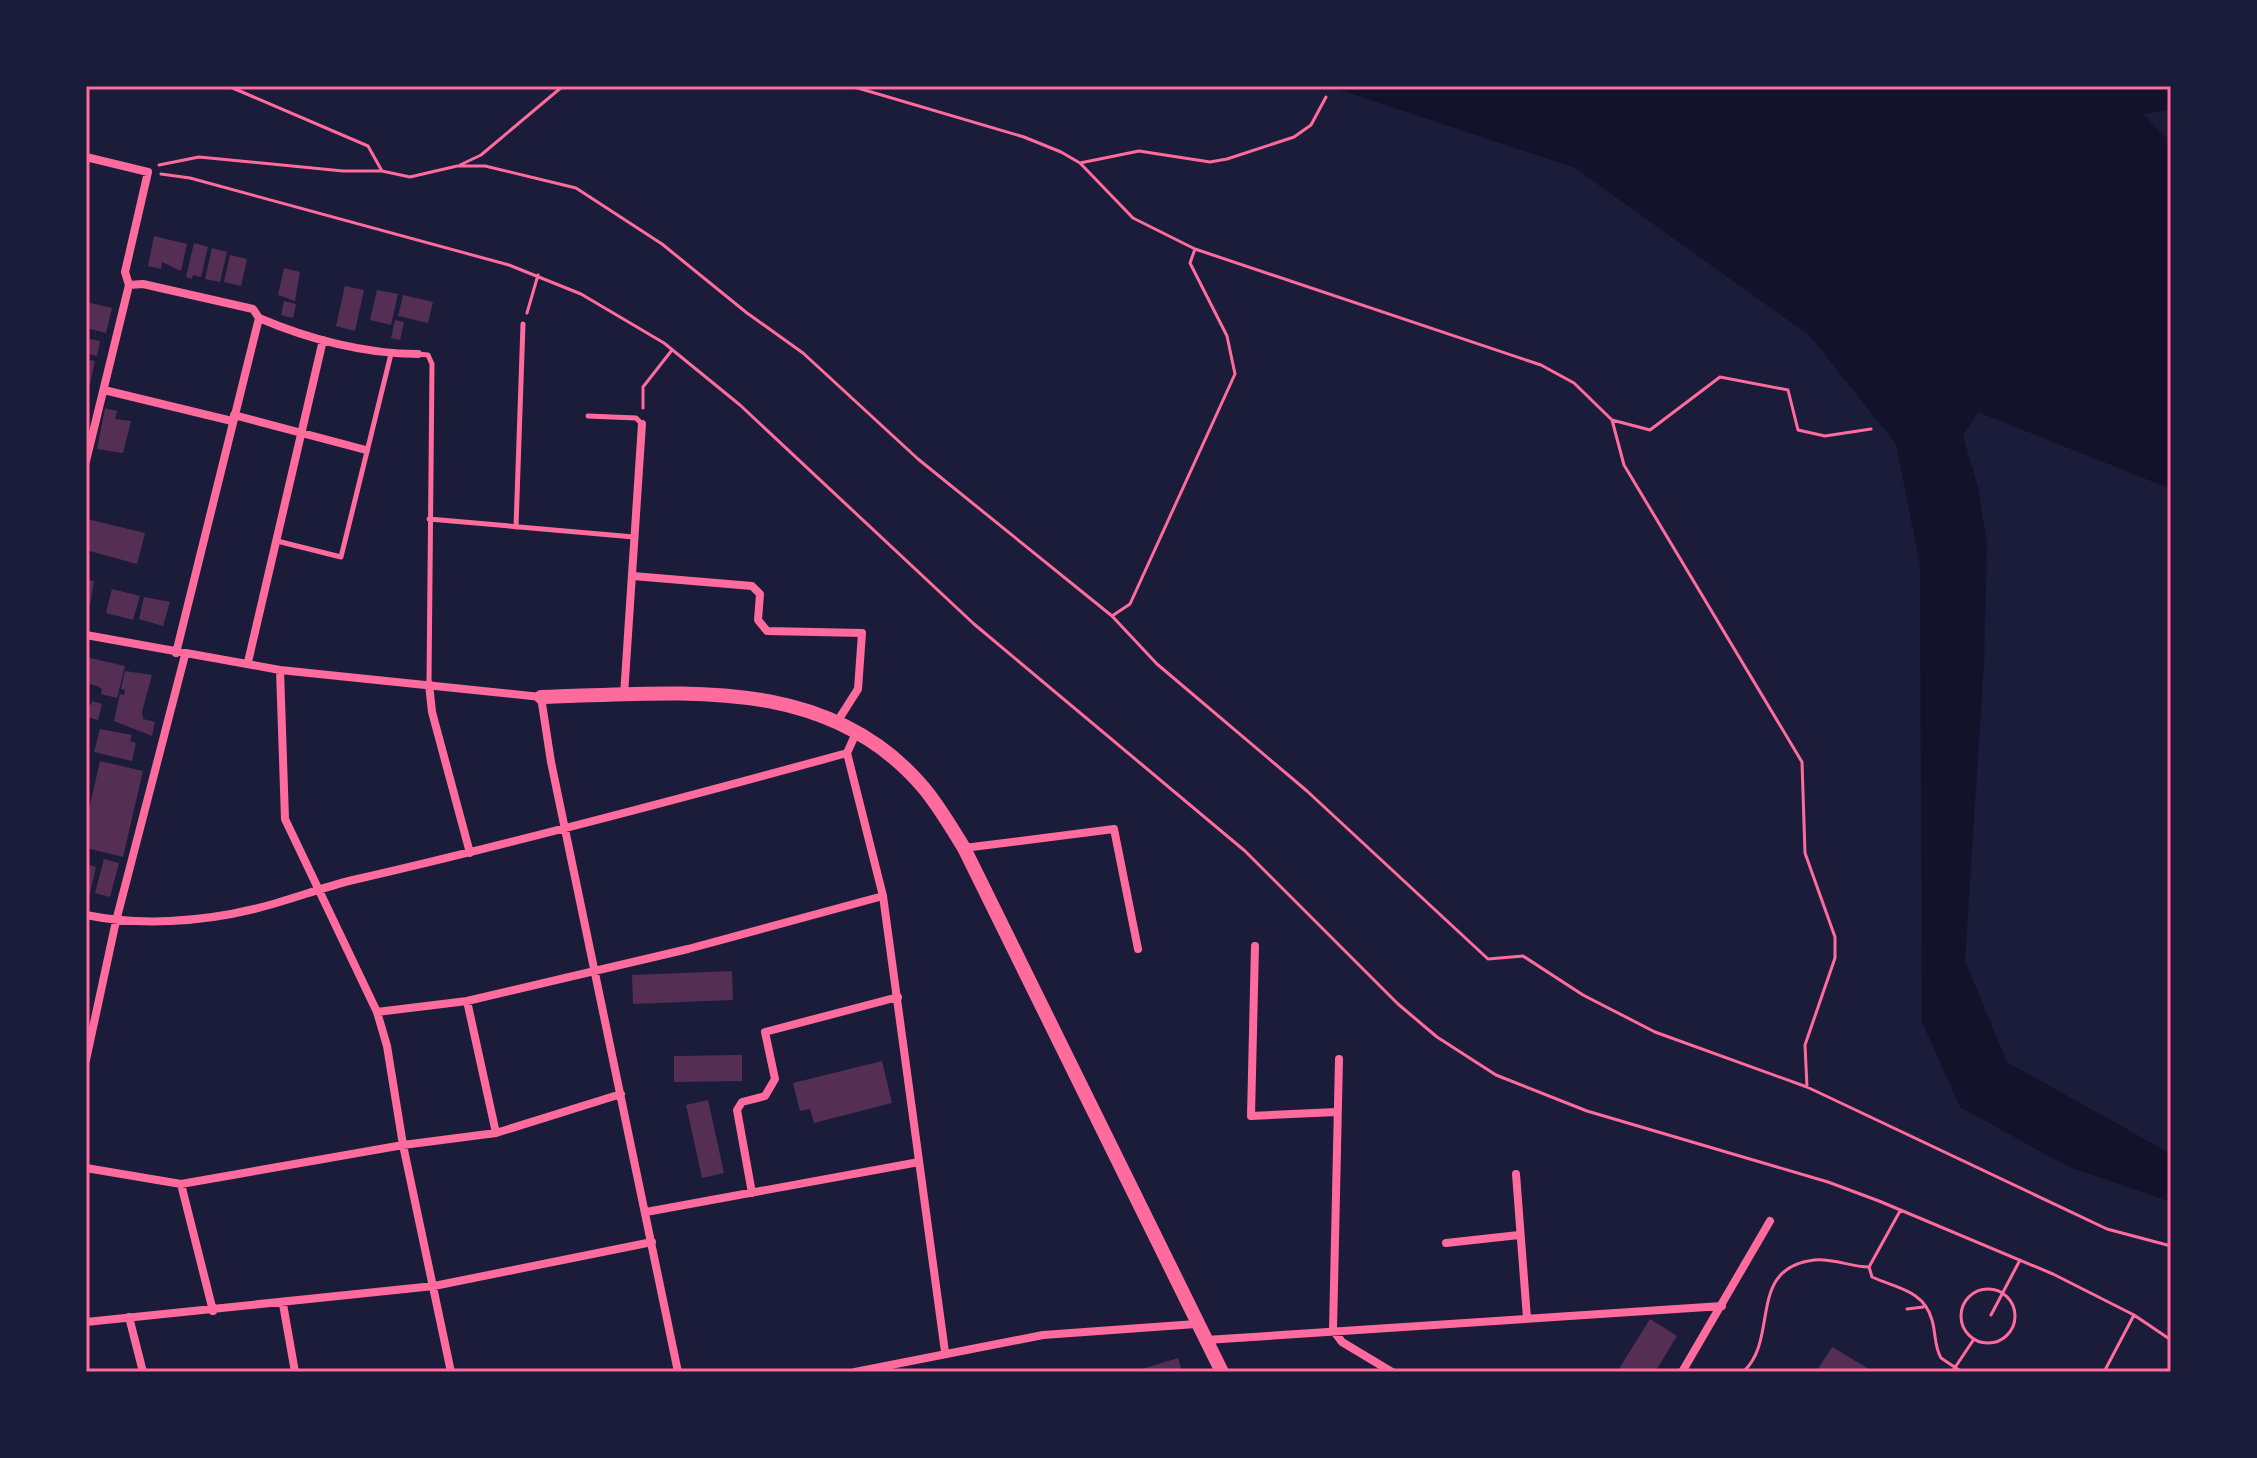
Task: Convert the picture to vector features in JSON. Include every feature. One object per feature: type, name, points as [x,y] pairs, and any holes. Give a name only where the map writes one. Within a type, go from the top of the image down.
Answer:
[{"type":"street","points":[[86,157],[148,172],[125,272],[129,285],[86,461]]},
{"type":"street","points":[[129,285],[143,284],[253,309],[259,318],[323,340],[391,354],[418,354]]},
{"type":"street","points":[[86,1060],[233,418],[259,318]]},
{"type":"street","points":[[248,662],[323,340]]},
{"type":"street","points":[[104,390],[302,432],[366,450]]},
{"type":"street","points":[[624,695],[642,424]]},
{"type":"street","points":[[633,576],[752,586],[760,594],[758,620],[767,631],[862,633],[858,689],[837,722]]},
{"type":"street","points":[[86,635],[280,670],[541,697],[746,696],[798,705],[856,733],[922,785],[964,848],[1222,1372]]},
{"type":"street","points":[[280,670],[285,819],[377,1012],[387,1046],[403,1145],[451,1372]]},
{"type":"street","points":[[429,684],[432,712],[470,853]]},
{"type":"street","points":[[541,697],[678,1372]]},
{"type":"street","points":[[856,733],[847,753],[883,896],[945,1352]]},
{"type":"street","points":[[86,915],[116,921],[167,920],[254,909],[317,888],[470,853],[847,753]]},
{"type":"street","points":[[964,848],[1114,829],[1138,949]]},
{"type":"street","points":[[377,1012],[467,1001],[688,949],[883,896]]},
{"type":"street","points":[[1255,946],[1251,1116],[1336,1112]]},
{"type":"street","points":[[752,1193],[737,1110],[742,1102],[765,1096],[775,1079],[765,1032],[898,997]]},
{"type":"street","points":[[467,1001],[496,1133]]},
{"type":"street","points":[[1339,1059],[1333,1330],[1342,1342],[1392,1372]]},
{"type":"street","points":[[86,1168],[181,1184],[403,1145],[496,1133],[621,1094]]},
{"type":"street","points":[[646,1212],[919,1162]]},
{"type":"street","points":[[1516,1174],[1527,1318]]},
{"type":"street","points":[[181,1184],[213,1311]]},
{"type":"street","points":[[1682,1372],[1770,1221]]},
{"type":"street","points":[[1446,1243],[1519,1235]]},
{"type":"street","points":[[86,1322],[434,1286],[652,1242]]},
{"type":"street","points":[[283,1304],[295,1372]]},
{"type":"street","points":[[1206,1340],[1722,1306]]},
{"type":"street","points":[[129,1317],[143,1372]]},
{"type":"street","points":[[855,1372],[1043,1335],[1196,1324]]},
{"type":"lane","points":[[516,528],[523,324]]},
{"type":"lane","points":[[276,541],[341,557],[391,354]]},
{"type":"lane","points":[[418,354],[428,355],[432,364],[429,684]]},
{"type":"lane","points":[[588,416],[636,418],[642,424]]},
{"type":"lane","points":[[429,519],[635,537]]},
{"type":"path","points":[[228,86],[368,146],[382,171]]},
{"type":"path","points":[[148,172],[164,162],[199,157],[343,171],[382,171],[410,177],[457,166],[481,155],[563,86]]},
{"type":"path","points":[[851,86],[1024,137],[1080,163],[1133,218],[1195,249],[1541,365],[1574,383],[1612,420],[1650,430],[1720,377],[1788,390],[1798,430],[1825,436],[1871,429]]},
{"type":"path","points":[[1080,163],[1139,151],[1210,162],[1227,159],[1294,137],[1311,125],[1326,97]]},
{"type":"path","points":[[457,166],[485,166],[576,188],[662,244],[747,313],[803,353],[918,459],[1112,616],[1157,664],[1307,791],[1488,959],[1523,956],[1583,995],[1655,1032],[1807,1087],[2107,1229],[2171,1246]]},
{"type":"path","points":[[148,172],[190,178],[538,275],[602,305],[672,350],[740,405],[974,624],[1135,762],[1195,807],[1398,1004],[1469,1060],[1525,1089],[1587,1111],[1828,1182],[1900,1210],[2020,1260],[2134,1315],[2171,1340]]},
{"type":"path","points":[[1112,616],[1130,604],[1235,374],[1227,336],[1190,263],[1195,249]]},
{"type":"path","points":[[523,324],[538,275]]},
{"type":"path","points":[[642,424],[644,400],[640,392],[672,350]]},
{"type":"path","points":[[1612,420],[1616,446],[1624,465],[1802,762],[1805,853],[1835,937],[1835,958],[1805,1045],[1807,1087]]},
{"type":"path","points":[[1900,1210],[1869,1267],[1872,1277],[1903,1288],[1925,1306],[1933,1322],[1937,1352],[1953,1370],[1962,1372]]},
{"type":"path","points":[[1743,1372],[1762,1343],[1768,1297],[1788,1269],[1821,1260],[1869,1267]]},
{"type":"path","points":[[1991,1315],[2020,1260]]},
{"type":"path","points":[[1983,1288],[2002,1292],[2014,1307],[2012,1330],[1995,1343],[1974,1339],[1962,1319],[1966,1298],[1983,1288]]},
{"type":"path","points":[[1907,1309],[1925,1306]]},
{"type":"path","points":[[2104,1372],[2134,1315]]},
{"type":"path","points":[[1953,1370],[1974,1339]]},
{"type":"shaded area","points":[[1328,86],[2171,86],[2171,110],[2143,114],[2171,142],[2171,489],[1978,412],[1963,436],[1978,487],[1987,544],[1984,662],[1965,961],[2007,1062],[2171,1154],[2171,1202],[2069,1167],[1960,1107],[1922,1022],[1920,565],[1896,444],[1810,336],[1575,168]]},
{"type":"building","points":[[154,236],[187,244],[181,271],[162,262],[161,269],[148,266]]},
{"type":"building","points":[[194,243],[208,247],[201,277],[193,275],[192,279],[186,277]]},
{"type":"building","points":[[212,248],[227,252],[220,282],[205,279]]},
{"type":"building","points":[[230,255],[247,259],[241,286],[224,282]]},
{"type":"building","points":[[284,268],[300,272],[295,301],[278,295]]},
{"type":"building","points":[[345,286],[364,290],[355,331],[336,326]]},
{"type":"building","points":[[377,290],[398,294],[391,325],[370,320]]},
{"type":"building","points":[[403,295],[433,302],[428,323],[398,316]]},
{"type":"building","points":[[284,301],[296,304],[293,318],[281,315]]},
{"type":"building","points":[[86,302],[112,308],[106,333],[86,328]]},
{"type":"building","points":[[395,320],[404,322],[400,340],[391,338]]},
{"type":"building","points":[[86,338],[100,341],[97,356],[86,353]]},
{"type":"building","points":[[86,359],[95,361],[90,384],[86,383]]},
{"type":"building","points":[[105,408],[117,411],[115,419],[131,421],[123,453],[97,449]]},
{"type":"building","points":[[87,519],[145,533],[137,564],[86,550],[90,533],[86,532]]},
{"type":"building","points":[[86,579],[94,581],[90,605],[86,604]]},
{"type":"building","points":[[112,589],[140,596],[133,620],[106,613]]},
{"type":"building","points":[[144,597],[170,602],[163,626],[139,619]]},
{"type":"building","points":[[86,657],[125,666],[117,698],[101,694],[102,689],[86,683]]},
{"type":"building","points":[[125,671],[152,675],[142,712],[143,719],[155,722],[152,736],[114,721],[120,694],[124,695],[125,690],[121,689]]},
{"type":"building","points":[[92,701],[102,704],[98,720],[86,717],[86,703],[91,705]]},
{"type":"building","points":[[100,729],[132,735],[130,741],[136,743],[132,761],[94,752]]},
{"type":"building","points":[[100,761],[143,771],[123,857],[86,848],[86,823]]},
{"type":"building","points":[[104,859],[119,863],[110,897],[95,893]]},
{"type":"building","points":[[86,864],[96,867],[89,897],[86,896]]},
{"type":"building","points":[[732,971],[733,1000],[633,1004],[632,975]]},
{"type":"building","points":[[742,1055],[742,1081],[674,1082],[674,1056]]},
{"type":"building","points":[[882,1061],[892,1103],[814,1123],[810,1109],[800,1111],[793,1083]]},
{"type":"building","points":[[708,1100],[724,1173],[702,1178],[686,1105]]},
{"type":"building","points":[[1650,1319],[1677,1336],[1655,1372],[1617,1372]]},
{"type":"building","points":[[1832,1347],[1874,1372],[1816,1372]]},
{"type":"building","points":[[1178,1358],[1182,1372],[1135,1372],[1135,1371]]}]
